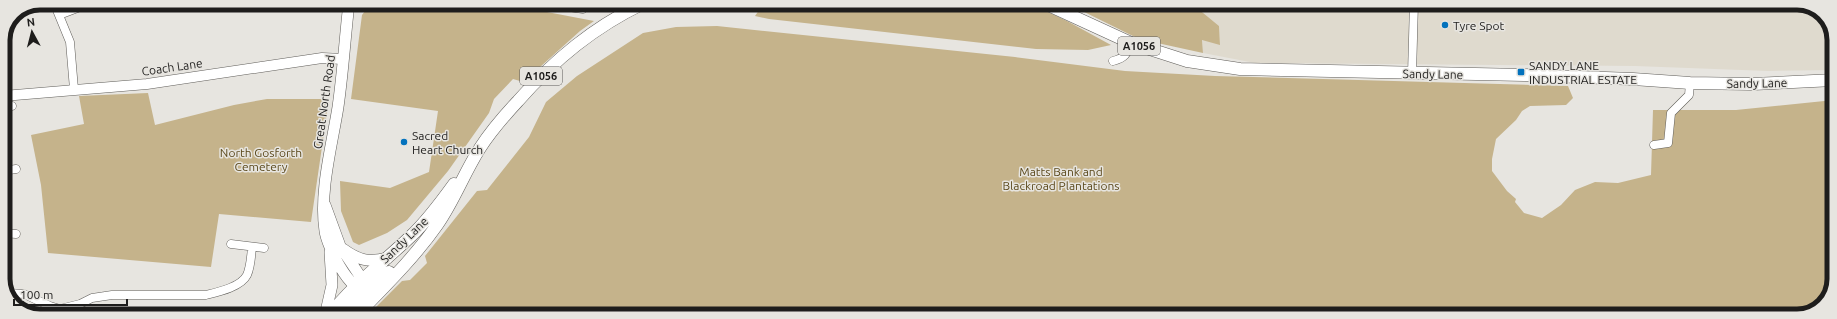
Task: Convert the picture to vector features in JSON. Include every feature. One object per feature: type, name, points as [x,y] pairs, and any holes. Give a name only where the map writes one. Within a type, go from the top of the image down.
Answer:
[{"type":"main road","name":"Great North Road","points":[[335,247],[325,232],[324,205],[348,10]]},
{"type":"main road","name":"Sandy Lane","points":[[335,309],[358,283],[387,258],[424,222],[473,159],[495,126],[552,66],[576,44],[600,27],[631,10]]},
{"type":"main road","name":"Sandy Lane","points":[[1059,10],[1131,43],[1187,61],[1240,69],[1570,77],[1690,83],[1753,84],[1827,80]]},
{"type":"main road","name":"Sandy Lane","points":[[362,309],[422,244],[446,211],[473,159]]},
{"type":"main road","points":[[349,309],[366,291],[422,244]]},
{"type":"main road","points":[[335,247],[351,265],[358,283],[358,290],[366,291]]},
{"type":"main road","points":[[335,247],[354,257],[366,261],[387,258]]},
{"type":"main road","points":[[327,309],[332,285],[335,247]]},
{"type":"street","points":[[57,10],[70,42],[74,89]]},
{"type":"street","points":[[59,15],[72,10]]},
{"type":"street","points":[[1412,74],[1414,10]]},
{"type":"street","points":[[1113,61],[1122,59],[1127,54],[1131,43]]},
{"type":"street","name":"Coach Lane","points":[[10,95],[146,84],[322,58],[343,59]]},
{"type":"street","points":[[1654,145],[1668,143],[1671,113],[1689,95],[1690,83]]},
{"type":"street","points":[[10,170],[16,169]]},
{"type":"street","points":[[10,234],[16,234]]},
{"type":"street","points":[[231,244],[264,248]]},
{"type":"street","points":[[74,309],[101,296],[206,295],[220,291],[244,280],[247,275],[252,247]]},
{"type":"street","points":[[13,293],[24,294],[60,309]]},
{"type":"shaded area","points":[[1200,10],[1801,10],[1815,16],[1825,28],[1827,38],[1827,70],[1768,71],[1635,66],[1255,63],[1203,53],[1202,39],[1220,44],[1219,26]]},
{"type":"green space","points":[[366,10],[537,10],[594,21],[580,31],[529,77],[520,81],[513,79],[494,99],[489,113],[448,171],[407,220],[387,233],[359,245],[353,242],[341,211],[340,181],[390,188],[429,172],[438,111],[351,99],[362,15]]},
{"type":"green space","points":[[759,10],[1044,10],[1111,45],[1088,50],[1036,49],[769,19],[755,16]]},
{"type":"green space","points":[[1080,10],[1200,10],[1219,26],[1220,45],[1202,40],[1203,53],[1139,39]]},
{"type":"green space","name":"Matts Bank and Blackroad Plantations","points":[[717,26],[1015,57],[1125,71],[1215,76],[1568,86],[1573,98],[1566,105],[1530,106],[1522,111],[1516,120],[1496,139],[1492,159],[1492,171],[1507,191],[1516,199],[1515,202],[1524,213],[1542,218],[1561,205],[1575,190],[1595,182],[1618,183],[1651,175],[1653,110],[1736,110],[1827,101],[1827,283],[1823,294],[1817,302],[1809,307],[1797,309],[374,309],[402,281],[410,280],[427,263],[425,256],[477,191],[487,190],[529,137],[546,102],[577,76],[643,33],[676,27]]},
{"type":"green space","name":"North Gosforth Cemetery","points":[[148,93],[155,125],[234,105],[267,99],[329,99],[311,222],[219,214],[211,267],[48,253],[41,185],[31,135],[84,124],[79,96]]},
{"type":"place","name":"Tyre Spot","points":[[1445,25]]},
{"type":"place","name":"SANDY LANE INDUSTRIAL ESTATE","points":[[1521,72]]},
{"type":"place","name":"Sacred Heart Church","points":[[404,142]]}]
